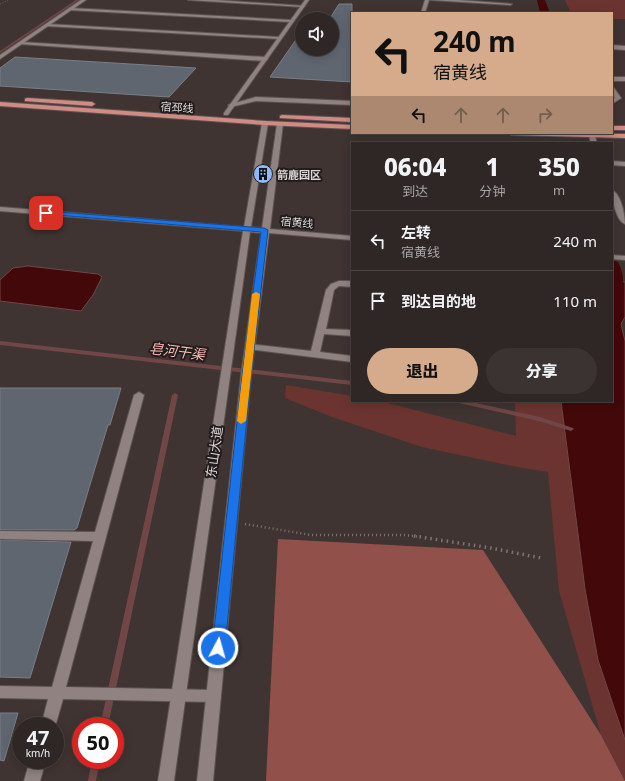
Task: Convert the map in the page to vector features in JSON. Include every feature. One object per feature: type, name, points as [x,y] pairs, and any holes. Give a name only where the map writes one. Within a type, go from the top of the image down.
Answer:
[{"type":"main road","points":[[0,57],[84,0]]},
{"type":"main road","points":[[190,0],[303,6]]},
{"type":"main road","points":[[226,114],[307,0]]},
{"type":"main road","points":[[423,12],[427,0]]},
{"type":"main road","points":[[432,0],[510,4]]},
{"type":"main road","points":[[70,9],[291,22]]},
{"type":"main road","points":[[47,25],[279,38]]},
{"type":"main road","points":[[21,43],[265,58]]},
{"type":"main road","points":[[613,48],[625,48]]},
{"type":"main road","points":[[613,79],[625,79]]},
{"type":"main road","points":[[613,90],[618,98],[613,101]]},
{"type":"main road","name":"宿邳线","points":[[0,98],[226,114],[265,119],[280,124],[351,127]]},
{"type":"main road","points":[[231,105],[256,99],[351,103]]},
{"type":"main road","name":"宿邳线","points":[[0,104],[265,119]]},
{"type":"main road","points":[[273,116],[351,120]]},
{"type":"main road","name":"东山大道","points":[[166,781],[246,229],[265,119]]},
{"type":"main road","name":"东山大道","points":[[205,781],[247,371],[264,230],[280,124]]},
{"type":"main road","points":[[613,128],[625,128]]},
{"type":"main road","points":[[591,134],[625,136]]},
{"type":"main road","points":[[613,163],[625,164]]},
{"type":"main road","points":[[613,193],[621,204],[625,222]]},
{"type":"main road","name":"宿黄线","points":[[0,209],[351,238]]},
{"type":"main road","points":[[613,257],[625,258]]},
{"type":"main road","points":[[315,355],[332,286],[337,283],[351,284]]},
{"type":"main road","points":[[320,331],[351,333]]},
{"type":"main road","points":[[250,347],[351,359]]},
{"type":"main road","points":[[50,717],[139,395]]},
{"type":"main road","points":[[0,535],[100,537]]},
{"type":"main road","points":[[0,692],[213,696]]},
{"type":"main road","points":[[32,781],[35,769]]},
{"type":"path","points":[[0,4],[9,0]]},
{"type":"path","points":[[231,522],[311,535],[406,535],[491,548],[541,558]]},
{"type":"shaded area","points":[[565,0],[625,0],[625,19],[613,19],[613,12],[571,12]]},
{"type":"shaded area","points":[[28,266],[98,274],[102,277],[93,295],[81,311],[0,301],[0,280],[13,268]]},
{"type":"shaded area","points":[[613,282],[625,282],[625,317],[621,324],[625,341],[625,740],[598,660],[585,589],[561,402],[613,402]]},
{"type":"shaded area","points":[[286,385],[351,396],[351,402],[384,402],[516,436],[515,402],[561,402],[585,589],[598,660],[625,740],[625,781],[601,735],[559,591],[548,472],[422,447],[332,417],[285,398]]},
{"type":"shaded area","points":[[278,539],[483,550],[601,735],[625,781],[266,781]]},
{"type":"building","points":[[339,4],[352,4],[351,82],[270,77],[295,41],[295,56],[339,56],[339,12],[334,12]]},
{"type":"building","points":[[15,57],[196,68],[169,97],[0,86],[0,68]]},
{"type":"building","points":[[0,388],[121,388],[110,425],[108,425],[77,528],[74,530],[0,530]]},
{"type":"building","points":[[0,540],[71,542],[30,678],[0,677]]},
{"type":"building","points":[[0,713],[18,713],[17,717],[12,717],[12,734],[4,761],[0,760]]},
{"type":"waterway","points":[[0,52],[78,0]]},
{"type":"waterway","points":[[541,0],[545,12]]},
{"type":"waterway","points":[[613,268],[619,287],[613,298]]},
{"type":"waterway","name":"皂河干渠","points":[[0,343],[351,383]]},
{"type":"waterway","points":[[106,717],[175,395]]},
{"type":"waterway","name":"皂河干渠","points":[[464,402],[540,419],[571,429]]},
{"type":"waterway","points":[[92,781],[94,769]]},
{"type":"slow traffic","points":[[241,421],[256,294]]},
{"type":"place","name":"箭鹿园区","points":[[263,174]]},
{"type":"route","points":[[46,213],[264,230],[246,376],[218,648]]}]
